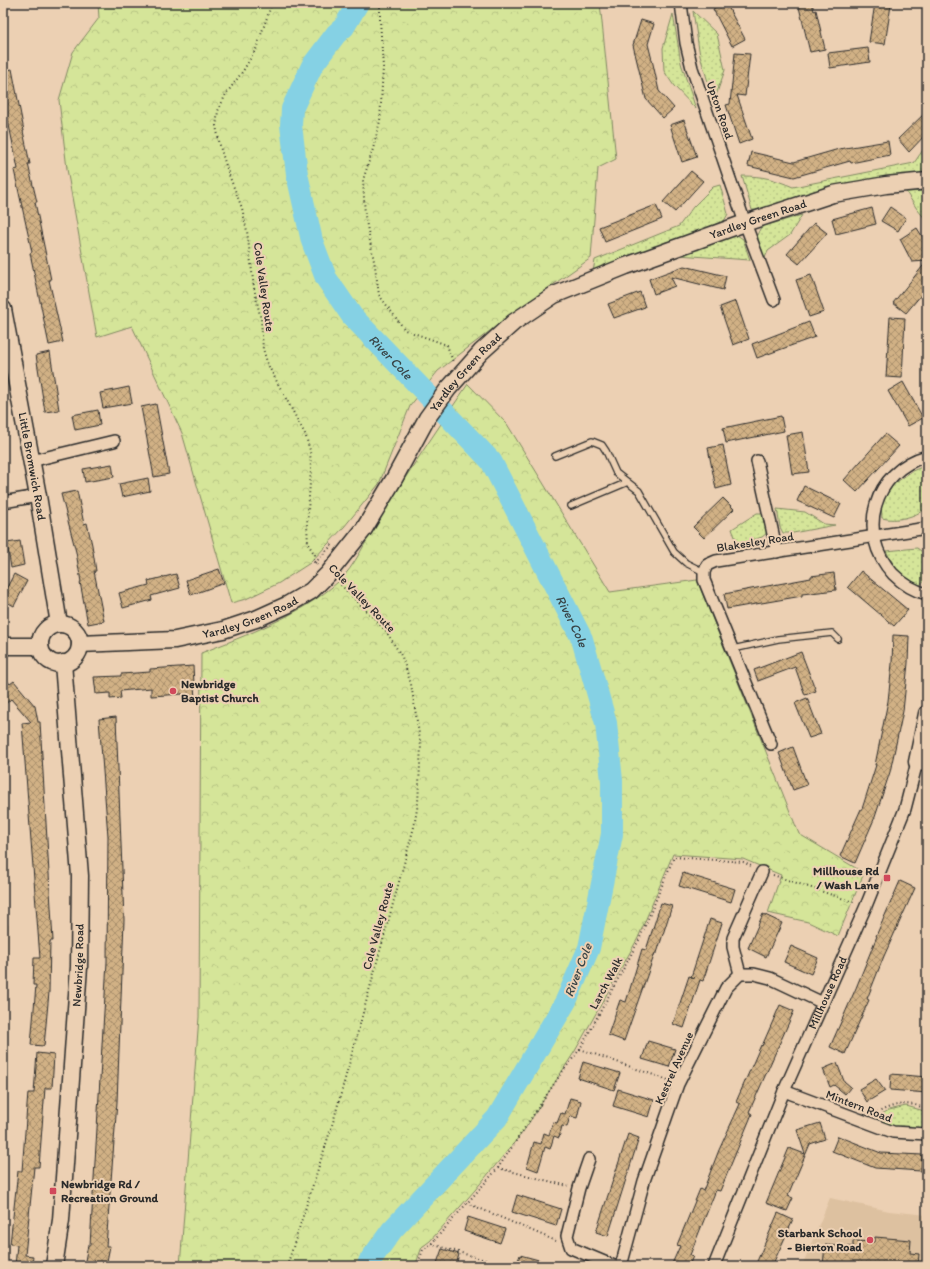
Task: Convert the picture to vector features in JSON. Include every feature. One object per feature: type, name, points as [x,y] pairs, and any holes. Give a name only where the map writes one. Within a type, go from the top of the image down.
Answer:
[{"type":"street","name":"Upton Road","points":[[681,3],[686,43],[692,68],[745,223],[774,300]]},
{"type":"street","name":"Yardley Green Road","points":[[80,644],[175,640],[223,630],[256,619],[311,591],[328,574],[364,529],[427,418],[448,389],[481,352],[514,322],[554,295],[626,266],[745,223],[833,194],[886,185],[927,182]]},
{"type":"street","name":"Little Bromwich Road","points":[[3,309],[8,358],[38,496],[59,624]]},
{"type":"street","points":[[31,461],[114,441]]},
{"type":"street","points":[[927,456],[918,458],[906,465],[894,474],[885,485],[878,497],[874,511],[873,536],[879,554],[892,573],[910,587],[927,594]]},
{"type":"street","points":[[758,461],[777,552]]},
{"type":"street","points":[[3,502],[38,496]]},
{"type":"street","name":"Blakesley Road","points":[[704,572],[707,565],[716,561],[927,528]]},
{"type":"street","points":[[704,572],[704,580],[771,744]]},
{"type":"street","points":[[59,624],[70,627],[79,637],[80,644],[74,658],[63,664],[58,664],[49,660],[43,654],[40,646],[41,639],[48,629],[59,624]]},
{"type":"street","points":[[3,646],[40,646]]},
{"type":"street","name":"Newbridge Road","points":[[54,1266],[61,1220],[79,966],[80,876],[63,664]]},
{"type":"street","name":"Millhouse Road","points":[[714,1266],[784,1091],[866,906],[905,809],[922,762],[927,714]]},
{"type":"street","points":[[762,872],[733,938],[733,947],[740,974],[754,974],[770,978],[823,1003]]},
{"type":"street","name":"Kestrel Avenue","points":[[621,1266],[644,1181],[678,1084],[726,988],[740,974]]},
{"type":"street","name":"Mintern Road","points":[[784,1091],[862,1122],[893,1132],[927,1134]]},
{"type":"street","points":[[589,1159],[579,1188],[567,1236],[571,1248],[614,1266]]},
{"type":"lane","points":[[555,456],[592,441],[602,445],[616,473],[639,491],[674,552],[686,563],[704,572]]},
{"type":"lane","points":[[571,506],[628,482]]},
{"type":"lane","points":[[733,649],[778,639],[832,633],[838,639]]},
{"type":"path","name":"Cole Valley Route","points":[[272,3],[256,49],[243,71],[226,94],[218,111],[216,126],[221,150],[242,208],[247,231],[254,288],[261,320],[263,349],[274,377],[305,434],[310,450],[311,469],[307,525],[308,544],[315,555],[313,561],[338,582],[386,631],[402,658],[411,684],[421,746],[418,803],[414,827],[336,1112],[287,1266]]},
{"type":"path","points":[[380,3],[383,67],[380,121],[363,180],[365,216],[379,295],[405,330],[447,346],[455,367]]},
{"type":"path","name":"Larch Walk","points":[[417,1266],[423,1250],[431,1244],[498,1168],[560,1075],[580,1049],[639,940],[674,857],[743,862],[762,872],[866,906]]},
{"type":"path","points":[[580,1049],[678,1084]]},
{"type":"path","points":[[862,1122],[882,1110],[899,1104],[914,1105],[927,1110]]},
{"type":"path","points":[[498,1168],[579,1188]]},
{"type":"path","points":[[467,1203],[571,1248]]},
{"type":"path","points":[[431,1244],[492,1262],[490,1266]]},
{"type":"shaded area","points":[[3,922],[9,925],[9,940],[3,1038]]},
{"type":"shaded area","name":"Starbank School - Bierton Road","points":[[830,1198],[889,1211],[927,1215],[927,1266],[802,1266]]},
{"type":"green space","points":[[98,3],[600,3],[616,159],[598,168],[591,258],[517,310],[438,371],[410,406],[379,484],[344,527],[310,563],[279,583],[246,599],[231,603],[182,433],[132,326],[97,337],[67,169],[59,100],[73,52],[99,18]]},
{"type":"green space","points":[[693,11],[717,34],[725,70],[714,101],[700,56]]},
{"type":"green space","points":[[673,14],[681,63],[696,109],[674,86],[664,71],[663,48]]},
{"type":"green space","points":[[927,144],[927,172],[859,182],[760,211],[752,210],[742,176],[768,178],[793,187],[914,163]]},
{"type":"green space","points":[[720,185],[728,214],[724,221],[593,272],[595,260],[679,226],[693,207],[713,187]]},
{"type":"green space","points":[[927,191],[927,221],[906,192]]},
{"type":"green space","points":[[802,215],[790,235],[768,251],[764,260],[757,235],[761,227]]},
{"type":"green space","points":[[737,235],[743,239],[750,260],[678,255]]},
{"type":"green space","points":[[468,384],[507,424],[610,592],[697,580],[799,834],[864,873],[838,936],[808,922],[768,913],[781,875],[743,859],[673,854],[638,938],[575,1051],[523,1132],[475,1190],[430,1241],[422,1247],[415,1266],[180,1266],[199,1017],[201,653],[255,631],[291,614],[323,594],[344,576],[379,518]]},
{"type":"green space","points":[[927,465],[927,508],[917,514],[905,518],[882,518],[881,503],[894,484],[912,471]]},
{"type":"green space","points":[[777,509],[805,512],[824,524],[835,525],[793,533],[783,533],[780,527]]},
{"type":"green space","points":[[757,513],[762,513],[767,533],[762,537],[738,545],[732,529]]},
{"type":"green space","points":[[917,548],[925,554],[927,561],[926,580],[920,585],[910,582],[895,567],[886,551]]},
{"type":"green space","points":[[906,1106],[921,1110],[927,1114],[927,1131],[893,1129],[870,1121],[889,1110]]},
{"type":"building","points":[[723,3],[726,3],[745,39],[732,46],[713,9]]},
{"type":"building","points":[[798,3],[812,3],[814,11],[816,10],[825,49],[810,52]]},
{"type":"building","points":[[875,3],[891,5],[885,44],[869,42]]},
{"type":"building","points":[[641,20],[654,24],[648,44],[659,91],[674,108],[663,118],[646,99],[633,45]]},
{"type":"building","points":[[868,48],[870,62],[830,68],[828,53]]},
{"type":"building","points":[[735,53],[750,54],[745,96],[737,95],[752,139],[739,144],[726,105],[730,104]]},
{"type":"building","points":[[12,69],[30,164],[28,164],[37,202],[35,202],[51,280],[49,280],[63,342],[49,345],[30,253],[32,252],[14,170],[18,169],[3,96],[3,71]]},
{"type":"building","points":[[927,111],[927,133],[909,152],[898,139]]},
{"type":"building","points":[[684,120],[697,157],[682,162],[670,125]]},
{"type":"building","points":[[888,141],[890,155],[851,163],[850,161],[794,177],[748,166],[751,152],[794,162],[839,149]]},
{"type":"building","points":[[691,171],[703,181],[675,212],[663,202]]},
{"type":"building","points":[[656,205],[662,219],[605,242],[599,227]]},
{"type":"building","points":[[890,207],[906,218],[898,231],[881,221]]},
{"type":"building","points":[[872,208],[876,224],[836,234],[832,219]]},
{"type":"building","points":[[814,223],[827,233],[799,264],[787,254]]},
{"type":"building","points":[[917,228],[927,244],[927,261],[912,262],[900,239]]},
{"type":"building","points":[[927,261],[927,288],[906,313],[893,303]]},
{"type":"building","points":[[684,266],[726,276],[723,290],[671,277],[675,286],[654,294],[649,279]]},
{"type":"building","points":[[811,275],[824,312],[809,317],[796,280]]},
{"type":"building","points":[[640,292],[645,307],[614,318],[608,304]]},
{"type":"building","points":[[736,301],[749,339],[733,345],[720,307]]},
{"type":"building","points":[[890,317],[905,318],[902,378],[886,377]]},
{"type":"building","points":[[809,322],[815,337],[757,358],[752,344]]},
{"type":"building","points":[[50,352],[59,410],[45,412],[36,355]]},
{"type":"building","points":[[903,382],[923,418],[908,426],[888,391]]},
{"type":"building","points":[[129,387],[132,403],[103,408],[100,393]]},
{"type":"building","points":[[156,404],[169,474],[154,477],[141,407]]},
{"type":"building","points":[[98,410],[100,425],[75,430],[72,415]]},
{"type":"building","points":[[781,416],[784,431],[726,443],[723,428]]},
{"type":"building","points":[[803,432],[809,472],[792,474],[786,435]]},
{"type":"building","points":[[885,434],[899,446],[857,492],[844,480]]},
{"type":"building","points":[[723,445],[731,485],[716,489],[708,448]]},
{"type":"building","points":[[112,464],[114,477],[85,482],[83,469]]},
{"type":"building","points":[[148,478],[150,491],[122,497],[119,484]]},
{"type":"building","points":[[804,486],[841,504],[834,518],[797,501]]},
{"type":"building","points":[[77,491],[84,524],[87,523],[92,545],[96,571],[94,571],[104,621],[88,624],[76,552],[61,494]]},
{"type":"building","points":[[723,498],[734,509],[704,538],[693,527]]},
{"type":"building","points":[[20,541],[24,565],[11,568],[7,543]]},
{"type":"building","points":[[219,569],[224,583],[191,595],[186,580]]},
{"type":"building","points":[[861,571],[908,610],[894,626],[848,587]]},
{"type":"building","points":[[834,573],[836,590],[802,594],[802,596],[727,609],[724,594],[811,578],[811,576]]},
{"type":"building","points":[[14,574],[27,581],[14,606],[3,600],[3,595]]},
{"type":"building","points":[[176,574],[180,588],[151,596],[152,600],[123,608],[119,593],[149,585],[148,581]]},
{"type":"building","points":[[893,635],[909,636],[903,711],[890,772],[875,817],[855,863],[840,856],[862,809],[876,765],[888,701]]},
{"type":"building","points":[[801,652],[816,691],[805,695],[795,667],[758,681],[754,670]]},
{"type":"building","points":[[193,666],[195,701],[184,701],[183,694],[151,696],[151,688],[120,691],[121,698],[110,699],[110,693],[96,694],[94,677],[121,676],[121,674],[150,672],[150,669]]},
{"type":"building","points":[[3,676],[10,684],[14,681],[35,706],[38,722],[40,722],[53,941],[50,941],[49,992],[44,1046],[31,1045],[36,985],[33,985],[34,958],[40,958],[22,723],[31,722],[11,699],[3,706]]},
{"type":"building","points":[[807,698],[821,734],[809,738],[795,703]]},
{"type":"building","points":[[116,717],[124,920],[117,1102],[106,1246],[110,1246],[106,1266],[84,1266],[88,1245],[90,1245],[107,962],[108,836],[99,719]]},
{"type":"building","points":[[793,747],[807,785],[793,790],[779,753]]},
{"type":"building","points":[[683,873],[735,889],[731,902],[679,886]]},
{"type":"building","points":[[900,881],[915,888],[884,956],[867,999],[869,1000],[845,1054],[830,1047]]},
{"type":"building","points":[[661,903],[672,906],[657,953],[655,953],[624,1041],[608,1035],[620,1000],[626,1002],[642,949],[646,950]]},
{"type":"building","points":[[763,914],[782,923],[766,957],[748,948]]},
{"type":"building","points":[[710,919],[722,923],[703,981],[700,980],[684,1028],[673,1024],[689,976],[691,977]]},
{"type":"building","points":[[791,946],[818,958],[811,974],[784,962]]},
{"type":"building","points":[[780,1005],[794,1011],[749,1112],[752,1114],[720,1191],[716,1190],[690,1255],[693,1256],[689,1266],[671,1266],[680,1246],[677,1245],[700,1189],[703,1191],[719,1150],[740,1104],[736,1102]]},
{"type":"building","points":[[648,1041],[675,1049],[669,1067],[642,1059]]},
{"type":"building","points":[[37,1053],[54,1055],[52,1088],[45,1088],[39,1167],[34,1167],[25,1255],[33,1256],[32,1266],[15,1266],[17,1245],[10,1244],[18,1171],[22,1171],[28,1093],[34,1093]]},
{"type":"building","points":[[583,1062],[620,1073],[614,1090],[578,1078]]},
{"type":"building","points":[[837,1063],[844,1081],[851,1087],[845,1094],[834,1085],[830,1087],[823,1069]]},
{"type":"building","points":[[891,1074],[927,1077],[927,1093],[890,1090]]},
{"type":"building","points":[[876,1079],[885,1091],[867,1102],[859,1089]]},
{"type":"building","points":[[618,1089],[654,1100],[649,1117],[613,1106]]},
{"type":"building","points":[[570,1098],[581,1101],[577,1118],[570,1116],[567,1127],[562,1126],[559,1138],[554,1136],[550,1149],[545,1147],[538,1171],[527,1167],[534,1142],[541,1144],[544,1133],[549,1135],[553,1122],[557,1123],[561,1113],[565,1114]]},
{"type":"building","points":[[820,1123],[825,1139],[810,1144],[788,1196],[793,1198],[787,1211],[766,1203],[789,1148],[805,1154],[797,1130]]},
{"type":"building","points":[[628,1134],[639,1138],[608,1236],[596,1232]]},
{"type":"building","points":[[838,1136],[881,1153],[922,1155],[921,1171],[875,1168],[832,1151]]},
{"type":"building","points":[[517,1195],[561,1209],[556,1226],[512,1212]]},
{"type":"building","points":[[778,1213],[793,1220],[772,1266],[755,1266]]},
{"type":"building","points":[[468,1217],[505,1229],[500,1243],[464,1231]]},
{"type":"building","points":[[875,1237],[911,1240],[910,1253],[919,1254],[918,1266],[823,1266],[825,1245],[853,1247],[853,1241],[875,1242]]},
{"type":"building","points":[[442,1249],[459,1254],[456,1266],[436,1266]]},
{"type":"building","points":[[520,1255],[550,1263],[549,1266],[516,1266]]},
{"type":"waterway","name":"River Cole","points":[[358,3],[344,27],[336,34],[312,66],[292,109],[291,125],[297,174],[312,241],[326,278],[352,316],[491,461],[582,639],[606,723],[612,781],[612,834],[589,948],[566,1001],[497,1118],[392,1230],[369,1262],[368,1266]]},
{"type":"place","name":"Newbridge Baptist Church","points":[[173,691]]},
{"type":"place","name":"Millhouse Rd / Wash Lane","points":[[887,878]]},
{"type":"place","name":"Newbridge Rd / Recreation Ground","points":[[53,1191]]},
{"type":"place","name":"Starbank School - Bierton Road","points":[[870,1240]]}]
